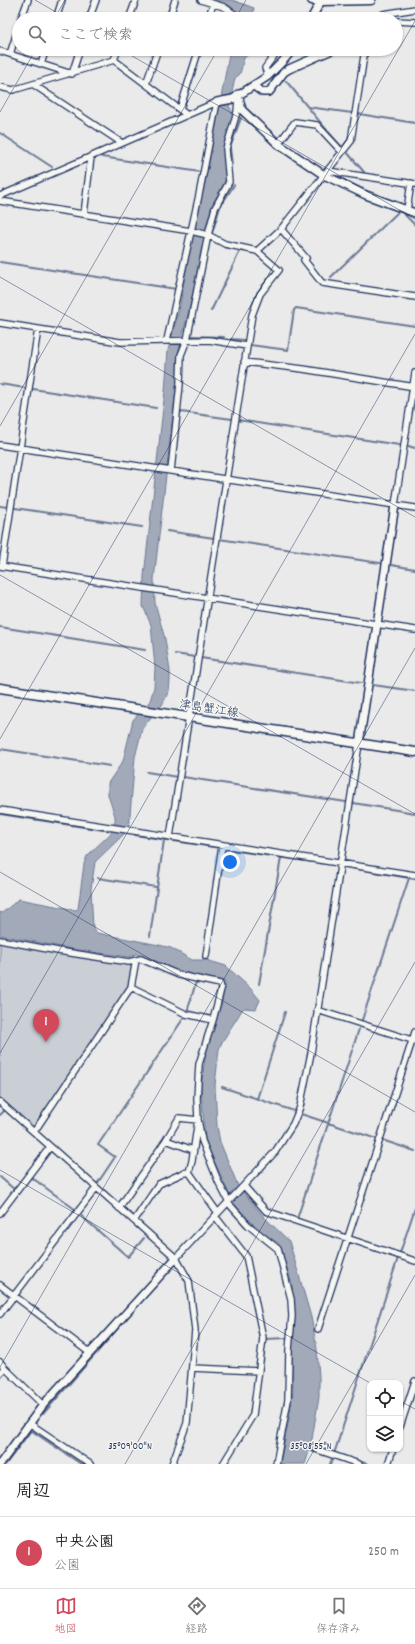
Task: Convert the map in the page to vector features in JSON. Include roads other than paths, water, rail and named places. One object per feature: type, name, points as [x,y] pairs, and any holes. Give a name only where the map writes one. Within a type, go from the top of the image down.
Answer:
[{"type":"main road","points":[[317,1],[371,0]]},
{"type":"main road","name":"津島蟹江線","points":[[0,688],[415,752]]},
{"type":"street","points":[[24,12],[28,0]]},
{"type":"street","points":[[58,12],[62,0]]},
{"type":"street","points":[[92,12],[96,0]]},
{"type":"street","points":[[132,12],[136,0]]},
{"type":"street","points":[[171,12],[175,0]]},
{"type":"street","points":[[200,0],[224,7],[230,12]]},
{"type":"street","points":[[313,12],[317,1]]},
{"type":"street","points":[[210,12],[213,4]]},
{"type":"street","points":[[396,12],[415,9]]},
{"type":"street","points":[[403,21],[415,22]]},
{"type":"street","points":[[0,51],[10,54],[12,48]]},
{"type":"street","points":[[16,56],[72,74]]},
{"type":"street","points":[[41,64],[44,56]]},
{"type":"street","points":[[72,74],[78,56]]},
{"type":"street","points":[[114,60],[115,56]]},
{"type":"street","points":[[146,84],[156,56]]},
{"type":"street","points":[[180,109],[197,56]]},
{"type":"street","points":[[268,76],[265,68],[274,56]]},
{"type":"street","points":[[0,196],[187,115],[235,96],[254,86],[268,76],[287,56]]},
{"type":"street","points":[[254,86],[262,92],[269,92],[284,72],[318,56]]},
{"type":"street","points":[[257,251],[281,229],[351,141],[364,56]]},
{"type":"street","points":[[0,87],[13,90],[72,74],[114,60]]},
{"type":"street","points":[[114,60],[187,115]]},
{"type":"street","points":[[34,85],[122,143]]},
{"type":"street","points":[[235,96],[242,110],[278,144],[366,195],[415,213]]},
{"type":"street","points":[[169,470],[180,384],[180,355],[186,340],[215,208],[229,182],[226,149],[237,112],[235,96]]},
{"type":"street","points":[[168,340],[218,102]]},
{"type":"street","points":[[278,144],[295,122],[317,125],[342,152]]},
{"type":"street","points":[[84,214],[91,157]]},
{"type":"street","points":[[326,173],[413,183],[407,210]]},
{"type":"street","points":[[0,201],[191,231],[208,235],[226,244],[257,251],[279,270],[260,294],[256,303],[247,346],[170,837]]},
{"type":"street","points":[[281,229],[306,258],[304,260],[322,283],[415,297]]},
{"type":"street","points":[[0,324],[120,342],[208,340],[247,346]]},
{"type":"street","points":[[38,329],[1,566],[415,630]]},
{"type":"street","points":[[244,362],[303,369],[414,387]]},
{"type":"street","points":[[0,1464],[43,1405],[176,1258],[243,1187],[282,1142],[293,1124],[300,1107],[308,1071],[415,373]]},
{"type":"street","points":[[0,445],[415,508]]},
{"type":"street","points":[[0,810],[222,846],[415,875]]},
{"type":"street","points":[[206,956],[222,846]]},
{"type":"street","points":[[0,940],[129,962],[141,959],[179,975],[220,984],[221,990],[214,1020],[199,1064],[197,1098],[198,1120],[202,1141],[218,1184],[248,1225],[278,1249],[290,1290],[292,1316],[289,1350],[288,1400],[276,1464]]},
{"type":"street","points":[[34,1132],[131,987],[136,960]]},
{"type":"street","points":[[131,987],[186,1014],[214,1020]]},
{"type":"street","points":[[317,1010],[414,1040]]},
{"type":"street","points":[[318,1329],[414,1040],[415,1032]]},
{"type":"street","points":[[0,1102],[176,1258],[189,1281],[195,1330],[187,1423],[172,1464]]},
{"type":"street","points":[[119,1208],[166,1140],[179,1118],[198,1120]]},
{"type":"street","points":[[198,1120],[189,1172],[216,1215],[246,1256],[263,1338],[253,1415],[223,1464]]},
{"type":"street","points":[[166,1140],[193,1150]]},
{"type":"street","points":[[0,1213],[50,1147]]},
{"type":"street","points":[[134,1221],[159,1184],[183,1173],[189,1172]]},
{"type":"street","points":[[243,1187],[266,1211],[415,1261]]},
{"type":"street","points":[[0,1314],[96,1188]]},
{"type":"street","points":[[0,1285],[90,1353]]},
{"type":"street","points":[[0,1362],[43,1405]]},
{"type":"street","points":[[0,1374],[5,1368]]},
{"type":"street","points":[[192,1368],[259,1371]]},
{"type":"street","points":[[403,1418],[415,1381]]},
{"type":"street","points":[[29,1423],[88,1464]]},
{"type":"street","points":[[315,1448],[359,1464]]},
{"type":"street","points":[[388,1464],[392,1452]]},
{"type":"water","points":[[213,0],[232,0],[254,8],[253,12],[237,12],[229,5]]},
{"type":"water","points":[[229,56],[246,56],[244,58],[240,74],[235,78],[229,106],[233,114],[223,148],[226,177],[225,182],[212,205],[206,226],[191,302],[178,353],[177,380],[154,579],[155,603],[165,639],[170,671],[169,691],[162,705],[142,729],[135,757],[129,826],[124,834],[95,862],[91,889],[93,928],[97,933],[171,948],[192,960],[206,960],[226,966],[250,988],[260,1000],[256,1009],[244,1008],[242,1010],[219,1049],[215,1085],[217,1126],[220,1142],[238,1186],[264,1217],[289,1241],[311,1317],[317,1349],[319,1397],[311,1445],[305,1464],[280,1464],[293,1391],[292,1346],[294,1313],[292,1285],[281,1248],[278,1243],[259,1230],[233,1203],[205,1138],[201,1087],[206,1052],[222,1002],[225,984],[224,981],[177,971],[136,954],[130,957],[77,950],[0,935],[0,912],[2,913],[19,899],[76,910],[78,909],[84,864],[87,856],[111,833],[115,822],[115,816],[108,795],[108,783],[123,761],[133,720],[150,701],[154,687],[155,667],[151,625],[143,606],[144,576],[165,391],[168,350],[179,310],[192,237],[207,174]]},
{"type":"waterway","points":[[286,81],[342,147]]},
{"type":"waterway","points":[[308,107],[352,113]]},
{"type":"waterway","points":[[359,114],[415,123]]},
{"type":"waterway","points":[[232,164],[230,148],[241,118]]},
{"type":"waterway","points":[[0,133],[52,167]]},
{"type":"waterway","points":[[346,151],[364,172]]},
{"type":"waterway","points":[[102,157],[200,172]]},
{"type":"waterway","points":[[212,233],[220,207],[234,185]]},
{"type":"waterway","points":[[331,277],[397,213]]},
{"type":"waterway","points":[[405,215],[415,225]]},
{"type":"waterway","points":[[211,311],[240,251]]},
{"type":"waterway","points":[[0,262],[176,289]]},
{"type":"waterway","points":[[250,345],[288,350],[294,310],[296,308],[415,326]]},
{"type":"waterway","points":[[190,336],[224,337]]},
{"type":"waterway","points":[[231,339],[244,340]]},
{"type":"waterway","points":[[0,384],[25,388]]},
{"type":"waterway","points":[[33,389],[156,408]]},
{"type":"waterway","points":[[181,412],[232,419]]},
{"type":"waterway","points":[[238,420],[399,445]]},
{"type":"waterway","points":[[408,446],[415,448]]},
{"type":"waterway","points":[[0,506],[7,507]]},
{"type":"waterway","points":[[15,508],[142,527]]},
{"type":"waterway","points":[[167,531],[214,538]]},
{"type":"waterway","points":[[219,539],[380,563]]},
{"type":"waterway","points":[[391,565],[415,569]]},
{"type":"waterway","points":[[0,627],[145,650]]},
{"type":"waterway","points":[[175,654],[195,657]]},
{"type":"waterway","points":[[201,658],[361,683]]},
{"type":"waterway","points":[[373,685],[415,691]]},
{"type":"waterway","points":[[0,749],[110,766]]},
{"type":"waterway","points":[[147,772],[177,777]]},
{"type":"waterway","points":[[183,777],[346,802]]},
{"type":"waterway","points":[[353,803],[415,813]]},
{"type":"waterway","points":[[0,814],[103,830]]},
{"type":"waterway","points":[[135,835],[220,848]]},
{"type":"waterway","points":[[150,936],[164,840]]},
{"type":"waterway","points":[[224,849],[334,865]]},
{"type":"waterway","points":[[259,984],[281,858]]},
{"type":"waterway","points":[[346,867],[415,879]]},
{"type":"waterway","points":[[98,878],[156,887]]},
{"type":"waterway","points":[[362,1020],[409,878]]},
{"type":"waterway","points":[[187,1012],[196,982]]},
{"type":"waterway","points":[[257,1099],[285,1012]]},
{"type":"waterway","points":[[97,1184],[115,1157],[98,1145],[185,1016]]},
{"type":"waterway","points":[[297,1219],[359,1029]]},
{"type":"waterway","points":[[222,1087],[294,1111]]},
{"type":"waterway","points":[[0,1115],[4,1111]]},
{"type":"waterway","points":[[301,1114],[377,1139]]},
{"type":"waterway","points":[[382,1140],[415,1151]]},
{"type":"waterway","points":[[0,1177],[15,1190]]},
{"type":"waterway","points":[[13,1200],[31,1177],[76,1210]]},
{"type":"waterway","points":[[400,1253],[415,1208]]},
{"type":"waterway","points":[[79,1214],[128,1257],[144,1238]]},
{"type":"waterway","points":[[334,1454],[398,1258]]},
{"type":"waterway","points":[[43,1414],[120,1326]]},
{"type":"waterway","points":[[258,1329],[260,1340]]},
{"type":"waterway","points":[[265,1339],[287,1338]]},
{"type":"waterway","points":[[6,1464],[32,1431],[81,1464]]},
{"type":"waterway","points":[[330,1464],[333,1457]]},
{"type":"waterway","points":[[358,1461],[368,1464]]},
{"type":"place","name":"中央公園","points":[[46,1042]]}]
